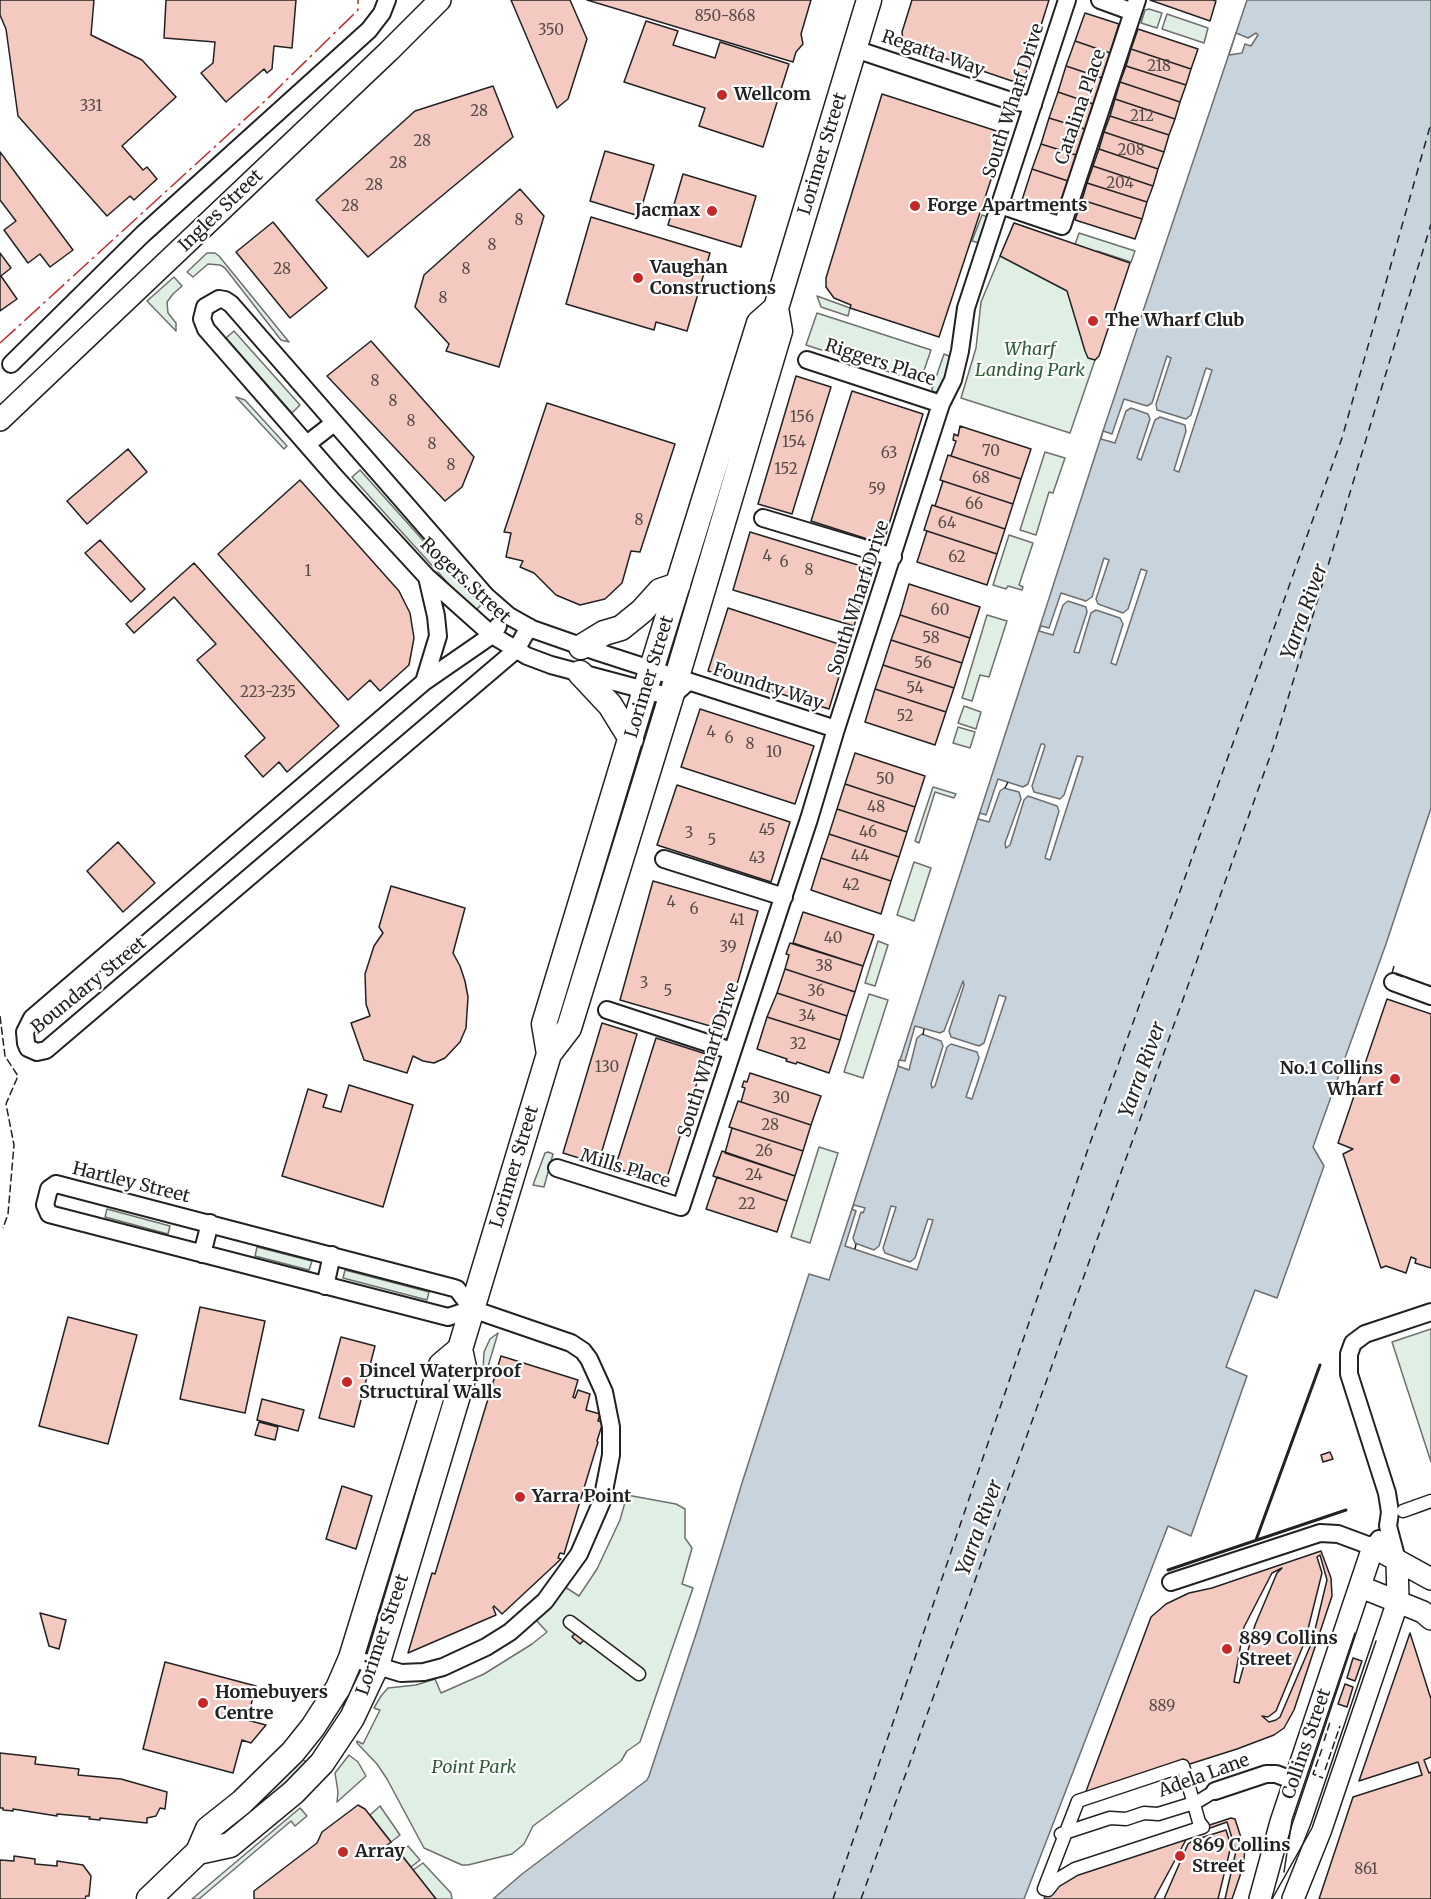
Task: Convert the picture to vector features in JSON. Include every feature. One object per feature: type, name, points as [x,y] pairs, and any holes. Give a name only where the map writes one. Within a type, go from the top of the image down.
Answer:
[{"type":"main road","name":"Lorimer Street","points":[[198,1852],[230,1845],[294,1792],[322,1763],[352,1718],[377,1665],[465,1372],[460,1349],[549,1054],[569,1028],[678,685],[780,331],[776,308],[869,0]]},
{"type":"main road","name":"Lorimer Street","points":[[549,1054],[544,1024],[759,323],[776,308]]},
{"type":"main road","points":[[581,646],[604,633],[621,628],[642,611],[660,591],[678,585]]},
{"type":"main road","points":[[580,673],[610,705],[631,740]]},
{"type":"main road","name":"Lorimer Street","points":[[149,1899],[198,1852],[208,1829],[242,1802],[282,1764],[306,1737],[338,1688],[351,1658],[441,1365],[460,1349]]},
{"type":"street","name":"Ingles Street","points":[[11,364],[152,226],[369,30],[382,13],[387,0]]},
{"type":"street","name":"Ingles Street","points":[[0,420],[440,0]]},
{"type":"street","name":"South Wharf Drive","points":[[681,1207],[941,404],[953,380],[966,308],[1067,0]]},
{"type":"street","points":[[1100,0],[1135,6]]},
{"type":"street","name":"Catalina Place","points":[[1000,205],[1062,226],[1135,6]]},
{"type":"street","name":"Regatta Way","points":[[855,48],[1008,100],[1033,105]]},
{"type":"street","name":"Rogers Street","points":[[649,679],[581,646],[529,627],[507,614],[486,596],[231,304],[223,299],[210,303],[202,313],[202,322],[206,329],[427,577],[492,635],[538,660],[580,673],[649,679],[678,685]]},
{"type":"street","name":"Riggers Place","points":[[807,360],[941,404]]},
{"type":"street","points":[[307,444],[334,423]]},
{"type":"street","points":[[764,518],[893,557]]},
{"type":"street","points":[[424,682],[438,636],[427,577]]},
{"type":"street","name":"Boundary Street","points":[[507,614],[492,635],[424,682],[32,1018],[25,1032],[28,1048],[33,1052],[46,1050],[516,650],[529,627]]},
{"type":"street","name":"Foundry Way","points":[[678,685],[836,729]]},
{"type":"street","points":[[664,859],[783,897]]},
{"type":"street","points":[[1393,982],[1431,996]]},
{"type":"street","points":[[608,1010],[732,1051]]},
{"type":"street","name":"Mills Place","points":[[557,1168],[681,1207]]},
{"type":"street","name":"Hartley Street","points":[[56,1184],[333,1255],[457,1289],[472,1309],[448,1317],[49,1214],[45,1205],[49,1190],[56,1184]]},
{"type":"street","points":[[202,1254],[210,1223]]},
{"type":"street","points":[[325,1286],[333,1255]]},
{"type":"street","points":[[351,1658],[401,1673],[424,1672],[443,1667],[476,1652],[510,1632],[545,1601],[568,1571],[591,1531],[602,1501],[613,1439],[604,1392],[596,1371],[583,1351],[562,1340],[472,1309]]},
{"type":"street","points":[[1293,1899],[1321,1829],[1398,1601],[1397,1560],[1388,1526],[1390,1512],[1387,1493],[1349,1374],[1349,1354],[1353,1343],[1365,1334],[1431,1312]]},
{"type":"street","points":[[1404,1511],[1431,1502]]},
{"type":"street","name":"Collins Street","points":[[1260,1899],[1295,1780],[1373,1548],[1388,1526]]},
{"type":"street","points":[[1171,1582],[1320,1533],[1338,1534],[1373,1548],[1431,1579]]},
{"type":"street","points":[[1361,1587],[1423,1612],[1431,1619]]},
{"type":"street","points":[[570,1622],[639,1674]]},
{"type":"street","points":[[1183,1766],[1194,1803],[1199,1822],[1203,1827],[1075,1869],[1055,1881],[1048,1890],[1044,1889],[1062,1834],[1078,1801],[1183,1766]]},
{"type":"street","name":"Adela Lane","points":[[1062,1834],[1110,1818],[1126,1819],[1144,1813],[1158,1814],[1194,1803],[1215,1791],[1266,1774],[1276,1774],[1295,1780]]},
{"type":"green space","points":[[1145,10],[1162,13],[1157,28],[1141,23]]},
{"type":"green space","points":[[1167,14],[1208,28],[1204,43],[1162,29]]},
{"type":"green space","points":[[982,215],[988,217],[979,243],[972,241]]},
{"type":"green space","name":"Wharf Landing Park","points":[[1014,223],[1075,245],[1079,233],[1135,251],[1131,262],[1097,251],[1098,356],[1070,433],[961,398],[976,348],[981,302]]},
{"type":"green space","points":[[207,253],[215,253],[219,256],[289,342],[281,340],[225,268],[208,264],[193,277],[187,272]]},
{"type":"green space","points":[[174,277],[182,286],[167,302],[168,313],[176,323],[176,331],[147,301]]},
{"type":"green space","points":[[817,296],[850,308],[848,316],[821,307]]},
{"type":"green space","points":[[817,313],[931,350],[920,382],[806,345]]},
{"type":"green space","points":[[234,331],[300,405],[292,413],[226,338]]},
{"type":"green space","points":[[944,354],[949,356],[949,373],[940,392],[933,392],[932,389]]},
{"type":"green space","points":[[236,397],[245,400],[287,446],[284,449]]},
{"type":"green space","points":[[1045,452],[1065,458],[1053,493],[1049,492],[1036,535],[1020,530]]},
{"type":"green space","points":[[360,470],[481,605],[474,612],[352,477]]},
{"type":"green space","points":[[1009,535],[1033,543],[1019,585],[1023,587],[1022,590],[993,585]]},
{"type":"green space","points":[[987,615],[1007,621],[989,677],[980,675],[972,701],[962,698]]},
{"type":"green space","points":[[964,706],[981,712],[976,729],[958,723]]},
{"type":"green space","points":[[958,727],[975,732],[970,748],[953,743]]},
{"type":"green space","points":[[933,787],[956,794],[954,798],[935,792],[919,843],[915,841]]},
{"type":"green space","points":[[914,862],[931,868],[914,921],[897,915]]},
{"type":"green space","points":[[878,941],[888,945],[875,986],[865,983]]},
{"type":"green space","points":[[869,994],[888,1000],[863,1078],[844,1072]]},
{"type":"green space","points":[[819,1147],[838,1153],[810,1243],[791,1237]]},
{"type":"green space","points":[[545,1153],[553,1154],[544,1187],[533,1185]]},
{"type":"green space","points":[[107,1209],[170,1226],[168,1234],[105,1217]]},
{"type":"green space","points":[[257,1247],[312,1261],[309,1270],[255,1256]]},
{"type":"green space","points":[[345,1270],[429,1292],[427,1300],[343,1278]]},
{"type":"green space","points":[[1431,1329],[1431,1462],[1392,1342]]},
{"type":"green space","points":[[498,1333],[486,1373],[483,1371],[484,1352],[490,1339]]},
{"type":"green space","points":[[448,1380],[451,1384],[373,1640],[369,1639]]},
{"type":"green space","name":"Point Park","points":[[627,1495],[676,1504],[685,1509],[685,1538],[692,1548],[682,1584],[693,1588],[640,1742],[627,1751],[621,1761],[533,1826],[524,1844],[512,1854],[462,1865],[424,1848],[387,1779],[377,1764],[357,1743],[357,1741],[363,1744],[380,1710],[374,1708],[388,1688],[416,1685],[435,1679],[441,1693],[484,1674],[547,1632],[536,1620],[551,1607],[565,1587],[579,1596],[597,1569],[620,1520]]},
{"type":"green space","points":[[349,1755],[358,1762],[366,1776],[337,1802],[335,1773]]},
{"type":"green space","points":[[302,1759],[306,1762],[287,1783],[236,1826],[232,1822],[274,1787]]},
{"type":"green space","points":[[380,1806],[400,1835],[391,1842],[370,1815]]},
{"type":"green space","points":[[300,1808],[307,1816],[295,1826],[291,1821],[199,1899],[192,1899]]},
{"type":"green space","points":[[408,1846],[420,1860],[411,1867],[400,1853]]},
{"type":"green space","points":[[423,1863],[451,1893],[452,1899],[436,1899],[413,1870]]},
{"type":"water","name":"Yarra River","points":[[1247,0],[1431,0],[1431,808],[1386,944],[1313,1147],[1324,1166],[1277,1298],[1255,1290],[1226,1367],[1247,1376],[1191,1536],[1168,1526],[1024,1899],[493,1899],[522,1874],[647,1780],[649,1776],[809,1274],[829,1280],[1103,431]]},
{"type":"pier","points":[[1236,33],[1248,38],[1256,33],[1258,35],[1251,46],[1245,44],[1242,53],[1229,55]]},
{"type":"pier","points":[[1167,356],[1171,358],[1156,404],[1157,410],[1186,419],[1191,415],[1206,368],[1212,370],[1179,472],[1174,470],[1186,431],[1185,425],[1160,417],[1155,420],[1141,460],[1137,458],[1150,419],[1148,414],[1131,408],[1126,411],[1115,443],[1101,439],[1103,431],[1112,434],[1124,399],[1147,406],[1152,403]]},
{"type":"pier","points":[[1104,558],[1109,560],[1096,599],[1098,604],[1123,613],[1128,609],[1141,569],[1147,571],[1116,665],[1111,663],[1123,624],[1120,618],[1096,610],[1091,613],[1079,653],[1074,652],[1087,612],[1086,607],[1068,601],[1063,605],[1053,635],[1039,631],[1041,626],[1049,628],[1061,593],[1086,601],[1092,597]]},
{"type":"pier","points":[[1041,744],[1045,746],[1032,786],[1034,792],[1060,799],[1064,795],[1077,756],[1083,757],[1050,860],[1045,858],[1059,811],[1057,806],[1028,796],[1024,800],[1010,845],[1006,848],[1005,843],[1021,799],[1019,792],[1004,788],[1000,791],[989,822],[978,819],[980,813],[986,815],[998,779],[1023,787],[1028,784]]},
{"type":"pier","points":[[963,981],[964,985],[949,1031],[951,1037],[979,1046],[984,1043],[999,995],[1006,997],[972,1099],[966,1097],[979,1058],[977,1052],[951,1044],[947,1047],[935,1086],[932,1088],[931,1084],[943,1046],[941,1041],[922,1034],[917,1038],[909,1070],[898,1066],[899,1060],[905,1061],[915,1026],[940,1033],[944,1031]]},
{"type":"pier","points":[[854,1205],[865,1208],[863,1213],[861,1212],[853,1238],[855,1243],[874,1250],[879,1246],[891,1206],[896,1207],[883,1248],[885,1253],[910,1262],[915,1258],[928,1219],[933,1220],[917,1270],[845,1246],[856,1211],[852,1209]]},
{"type":"building","points":[[0,0],[94,0],[91,35],[142,60],[176,97],[122,146],[143,170],[147,167],[157,179],[134,200],[130,196],[107,216],[18,116],[6,29],[0,15]]},
{"type":"building","points":[[166,0],[296,0],[292,48],[274,46],[272,69],[267,73],[264,69],[226,102],[201,73],[213,63],[215,42],[164,38]]},
{"type":"building","points":[[511,0],[570,0],[587,39],[568,99],[557,108]]},
{"type":"building","points":[[587,0],[811,0],[801,34],[803,44],[796,52],[793,62]]},
{"type":"building","points":[[912,0],[1049,0],[1026,73],[1021,81],[1012,81],[906,45],[902,32]]},
{"type":"building","points":[[1150,0],[1213,0],[1216,1],[1210,21]]},
{"type":"building","points":[[1085,13],[1119,24],[1110,53],[1075,41]]},
{"type":"building","name":"Wellcom","points":[[646,21],[678,31],[673,45],[715,58],[720,42],[789,64],[763,147],[699,126],[705,108],[624,82]]},
{"type":"building","points":[[1138,29],[1198,49],[1191,69],[1131,49]]},
{"type":"building","points":[[1075,41],[1110,53],[1102,78],[1066,66]]},
{"type":"building","points":[[1131,49],[1191,69],[1186,85],[1126,66]]},
{"type":"building","points":[[1066,66],[1102,78],[1093,104],[1058,92]]},
{"type":"building","points":[[1126,66],[1186,85],[1180,102],[1120,82]]},
{"type":"building","points":[[1120,82],[1180,102],[1175,119],[1115,99]]},
{"type":"building","points":[[493,86],[513,137],[368,257],[316,200],[415,111]]},
{"type":"building","points":[[1058,92],[1093,104],[1085,129],[1049,118]]},
{"type":"building","name":"Forge Apartments","points":[[882,94],[1006,134],[939,337],[850,308],[851,305],[834,298],[826,287],[826,278]]},
{"type":"building","points":[[1115,99],[1175,119],[1169,135],[1110,116]]},
{"type":"building","points":[[1110,116],[1169,135],[1164,152],[1104,132]]},
{"type":"building","points":[[1049,118],[1085,129],[1076,155],[1041,144]]},
{"type":"building","points":[[1104,132],[1164,152],[1158,169],[1099,149]]},
{"type":"building","points":[[1041,144],[1076,155],[1068,181],[1032,169]]},
{"type":"building","points":[[1099,149],[1158,169],[1153,186],[1093,166]]},
{"type":"building","points":[[605,151],[654,165],[639,216],[590,201]]},
{"type":"building","points":[[0,152],[73,250],[50,267],[40,254],[28,263],[4,230],[16,221],[0,200]]},
{"type":"building","points":[[1093,166],[1153,186],[1147,202],[1087,183]]},
{"type":"building","points":[[1032,169],[1068,181],[1057,212],[1022,200]]},
{"type":"building","name":"Jacmax","points":[[683,174],[756,196],[741,247],[668,225]]},
{"type":"building","points":[[1087,183],[1147,202],[1142,219],[1082,200]]},
{"type":"building","points":[[520,189],[544,216],[499,367],[446,351],[449,344],[415,307],[424,275]]},
{"type":"building","points":[[1082,200],[1142,219],[1135,239],[1075,220]]},
{"type":"building","name":"Vaughan Constructions","points":[[591,217],[710,253],[687,331],[656,322],[654,330],[566,304]]},
{"type":"building","points":[[273,222],[327,288],[290,318],[236,252]]},
{"type":"building","name":"The Wharf Club","points":[[1014,223],[1130,263],[1099,356],[1095,360],[1088,358],[1085,351],[1067,291],[1000,256]]},
{"type":"building","points":[[0,253],[11,268],[1,276],[17,299],[0,311]]},
{"type":"building","points":[[371,341],[474,457],[462,487],[445,501],[327,376]]},
{"type":"building","points":[[796,376],[831,387],[792,514],[758,504]]},
{"type":"building","points":[[852,391],[923,414],[883,544],[811,521]]},
{"type":"building","points":[[547,403],[675,444],[640,552],[631,551],[622,583],[605,599],[580,605],[556,595],[534,573],[520,567],[523,561],[506,557],[511,533],[504,532]]},
{"type":"building","points":[[960,426],[1031,449],[1021,479],[951,456],[956,441],[953,440],[954,434],[958,436]]},
{"type":"building","points":[[128,449],[147,472],[87,524],[67,501]]},
{"type":"building","points":[[948,455],[1021,479],[1013,504],[940,480]]},
{"type":"building","points":[[300,480],[399,591],[410,613],[414,638],[409,665],[380,691],[370,680],[348,700],[218,554]]},
{"type":"building","points":[[943,481],[1013,504],[1005,529],[935,506]]},
{"type":"building","points":[[932,505],[1005,529],[997,554],[924,530]]},
{"type":"building","points":[[927,531],[997,554],[987,585],[917,562]]},
{"type":"building","points":[[750,532],[871,569],[854,626],[733,590]]},
{"type":"building","points":[[100,540],[145,589],[131,602],[85,553]]},
{"type":"building","points":[[194,563],[339,726],[287,772],[279,762],[263,777],[245,756],[265,738],[197,660],[216,644],[174,597],[134,633],[126,624]]},
{"type":"building","points":[[909,584],[980,607],[970,638],[900,615]]},
{"type":"building","points":[[728,608],[848,647],[829,709],[708,671]]},
{"type":"building","points":[[900,615],[970,638],[962,663],[891,640]]},
{"type":"building","points":[[891,640],[962,663],[954,688],[883,665]]},
{"type":"building","points":[[883,665],[954,688],[946,712],[875,689]]},
{"type":"building","points":[[875,689],[946,712],[935,745],[865,722]]},
{"type":"building","points":[[700,709],[814,746],[795,804],[681,767]]},
{"type":"building","points":[[855,753],[925,776],[915,807],[845,784]]},
{"type":"building","points":[[845,784],[915,807],[907,832],[837,809]]},
{"type":"building","points":[[677,785],[790,822],[771,882],[657,845]]},
{"type":"building","points":[[837,809],[907,832],[899,857],[829,834]]},
{"type":"building","points":[[829,834],[899,857],[891,881],[821,858]]},
{"type":"building","points":[[118,842],[155,883],[123,912],[87,871]]},
{"type":"building","points":[[821,858],[891,881],[881,914],[811,890]]},
{"type":"building","points":[[653,881],[758,911],[724,1030],[620,1000]]},
{"type":"building","points":[[391,886],[465,908],[453,953],[460,966],[468,997],[466,1028],[460,1042],[445,1058],[434,1063],[413,1056],[407,1073],[364,1060],[351,1023],[370,1016],[366,1004],[365,974],[374,946],[383,933],[379,927]]},
{"type":"building","points":[[803,912],[874,935],[863,966],[793,943]]},
{"type":"building","points":[[790,943],[863,966],[855,992],[785,969],[789,955],[786,954]]},
{"type":"building","points":[[785,969],[855,992],[847,1016],[777,993]]},
{"type":"building","points":[[777,993],[847,1016],[840,1040],[767,1017]]},
{"type":"building","name":"No.1 Collins Wharf","points":[[1387,999],[1431,1014],[1431,1268],[1415,1263],[1416,1259],[1411,1257],[1406,1273],[1386,1266],[1381,1268],[1343,1154],[1353,1149],[1338,1143]]},
{"type":"building","points":[[767,1017],[840,1040],[829,1073],[797,1062],[796,1064],[786,1061],[787,1059],[757,1049]]},
{"type":"building","points":[[602,1023],[637,1034],[598,1164],[563,1153]]},
{"type":"building","points":[[656,1038],[706,1054],[665,1184],[615,1168]]},
{"type":"building","points":[[750,1073],[821,1096],[811,1125],[741,1102],[745,1088],[742,1087],[744,1081],[747,1082]]},
{"type":"building","points":[[349,1085],[413,1105],[383,1207],[282,1176],[308,1089],[327,1095],[323,1107],[341,1112]]},
{"type":"building","points":[[738,1101],[811,1125],[803,1151],[729,1127]]},
{"type":"building","points":[[732,1128],[803,1151],[795,1176],[725,1153]]},
{"type":"building","points":[[722,1151],[795,1176],[787,1201],[713,1176]]},
{"type":"building","points":[[717,1177],[787,1201],[777,1232],[706,1209]]},
{"type":"building","points":[[200,1307],[265,1321],[245,1413],[180,1399]]},
{"type":"building","points":[[68,1317],[137,1335],[108,1444],[39,1426]]},
{"type":"building","name":"Dincel Waterproof Structural Walls","points":[[341,1337],[375,1346],[354,1427],[319,1418]]},
{"type":"building","name":"Yarra Point","points":[[501,1356],[578,1380],[573,1397],[575,1398],[578,1390],[590,1394],[586,1410],[600,1414],[598,1421],[603,1422],[564,1554],[560,1553],[558,1558],[561,1559],[502,1614],[494,1606],[496,1615],[408,1653],[432,1573],[435,1574]]},
{"type":"building","points":[[262,1399],[304,1410],[298,1431],[257,1420]]},
{"type":"building","points":[[259,1422],[278,1427],[275,1440],[255,1435]]},
{"type":"building","points":[[1330,1452],[1333,1459],[1323,1462],[1321,1455]]},
{"type":"building","points":[[342,1486],[372,1496],[356,1549],[326,1539]]},
{"type":"building","name":"889 Collins Street","points":[[1321,1551],[1331,1578],[1332,1596],[1294,1710],[1284,1728],[1274,1735],[1237,1749],[1086,1797],[1085,1794],[1151,1617],[1166,1604],[1189,1593],[1212,1588]]},
{"type":"building","points":[[1320,1555],[1327,1580],[1312,1642],[1280,1717],[1269,1722],[1262,1716],[1268,1717],[1276,1711],[1305,1641],[1322,1573],[1317,1557]]},
{"type":"building","points":[[1282,1568],[1277,1573],[1255,1625],[1239,1683],[1234,1682],[1244,1627],[1272,1573]]},
{"type":"building","points":[[40,1613],[66,1620],[59,1649],[49,1646]]},
{"type":"building","points":[[576,1632],[584,1640],[580,1644],[572,1637]]},
{"type":"building","points":[[1410,1633],[1431,1699],[1431,1757],[1424,1760],[1429,1773],[1431,1772],[1431,1899],[1319,1899],[1353,1797],[1422,1775],[1418,1762],[1359,1781]]},
{"type":"building","points":[[1353,1658],[1362,1661],[1355,1681],[1347,1678]]},
{"type":"building","name":"Homebuyers Centre","points":[[165,1662],[256,1686],[247,1720],[266,1725],[251,1743],[242,1740],[233,1773],[143,1749]]},
{"type":"building","points":[[1345,1684],[1353,1687],[1347,1707],[1338,1704]]},
{"type":"building","points":[[0,1753],[36,1757],[35,1764],[79,1769],[78,1775],[121,1779],[167,1792],[165,1809],[160,1808],[156,1816],[147,1818],[147,1823],[57,1814],[57,1816],[13,1809],[13,1811],[3,1810],[0,1808]]},
{"type":"building","name":"Array","points":[[358,1805],[365,1809],[391,1842],[380,1851],[385,1857],[396,1848],[436,1899],[254,1899],[254,1891],[317,1843],[322,1832]]},
{"type":"building","name":"869 Collins Street","points":[[1231,1818],[1235,1819],[1245,1850],[1243,1867],[1232,1899],[1044,1899],[1048,1890],[1075,1869]]},
{"type":"building","points":[[1227,1822],[1236,1851],[1225,1899],[1218,1899],[1231,1846],[1226,1830],[1188,1844],[1164,1899],[1154,1899],[1188,1836]]},
{"type":"building","points":[[14,1856],[35,1859],[35,1864],[57,1866],[57,1861],[83,1865],[91,1876],[89,1896],[85,1899],[0,1899],[0,1860],[14,1861]]},
{"type":"ferry route","points":[[833,1899],[1089,1146],[1342,438],[1431,123]]},
{"type":"ferry route","points":[[861,1899],[1273,748],[1431,224]]},
{"type":"tram line","points":[[1284,1872],[1292,1820],[1355,1633]]},
{"type":"tram line","points":[[1272,1899],[1312,1828],[1376,1641]]},
{"type":"fence","points":[[1005,788],[1008,782]]},
{"type":"fence","points":[[1394,966],[1392,973],[1431,986]]},
{"type":"fence","points":[[0,1016],[5,1056],[18,1076],[6,1104],[14,1145],[8,1214],[3,1228]]},
{"type":"fence","points":[[923,1035],[924,1029]]},
{"type":"fence","points":[[855,1249],[856,1244]]},
{"type":"fence","points":[[1324,1741],[1330,1722]]},
{"type":"fence","points":[[1325,1770],[1340,1726]]},
{"type":"fence","points":[[1322,1749],[1313,1774],[1323,1778]]},
{"type":"wall","points":[[1256,1540],[1320,1365]]},
{"type":"wall","points":[[1168,1570],[1346,1510]]},
{"type":"power","points":[[0,343],[266,100],[358,10],[358,0]]},
{"type":"place","name":"Wellcom","points":[[722,95]]},
{"type":"place","name":"Forge Apartments","points":[[915,206]]},
{"type":"place","name":"Jacmax","points":[[712,211]]},
{"type":"place","name":"Vaughan Constructions","points":[[638,278]]},
{"type":"place","name":"The Wharf Club","points":[[1093,321]]},
{"type":"place","name":"No.1 Collins Wharf","points":[[1395,1079]]},
{"type":"place","name":"Dincel Waterproof Structural Walls","points":[[347,1382]]},
{"type":"place","name":"Yarra Point","points":[[520,1497]]},
{"type":"place","name":"889 Collins Street","points":[[1227,1649]]},
{"type":"place","name":"Homebuyers Centre","points":[[203,1703]]},
{"type":"place","name":"Array","points":[[343,1852]]},
{"type":"place","name":"869 Collins Street","points":[[1180,1856]]}]
